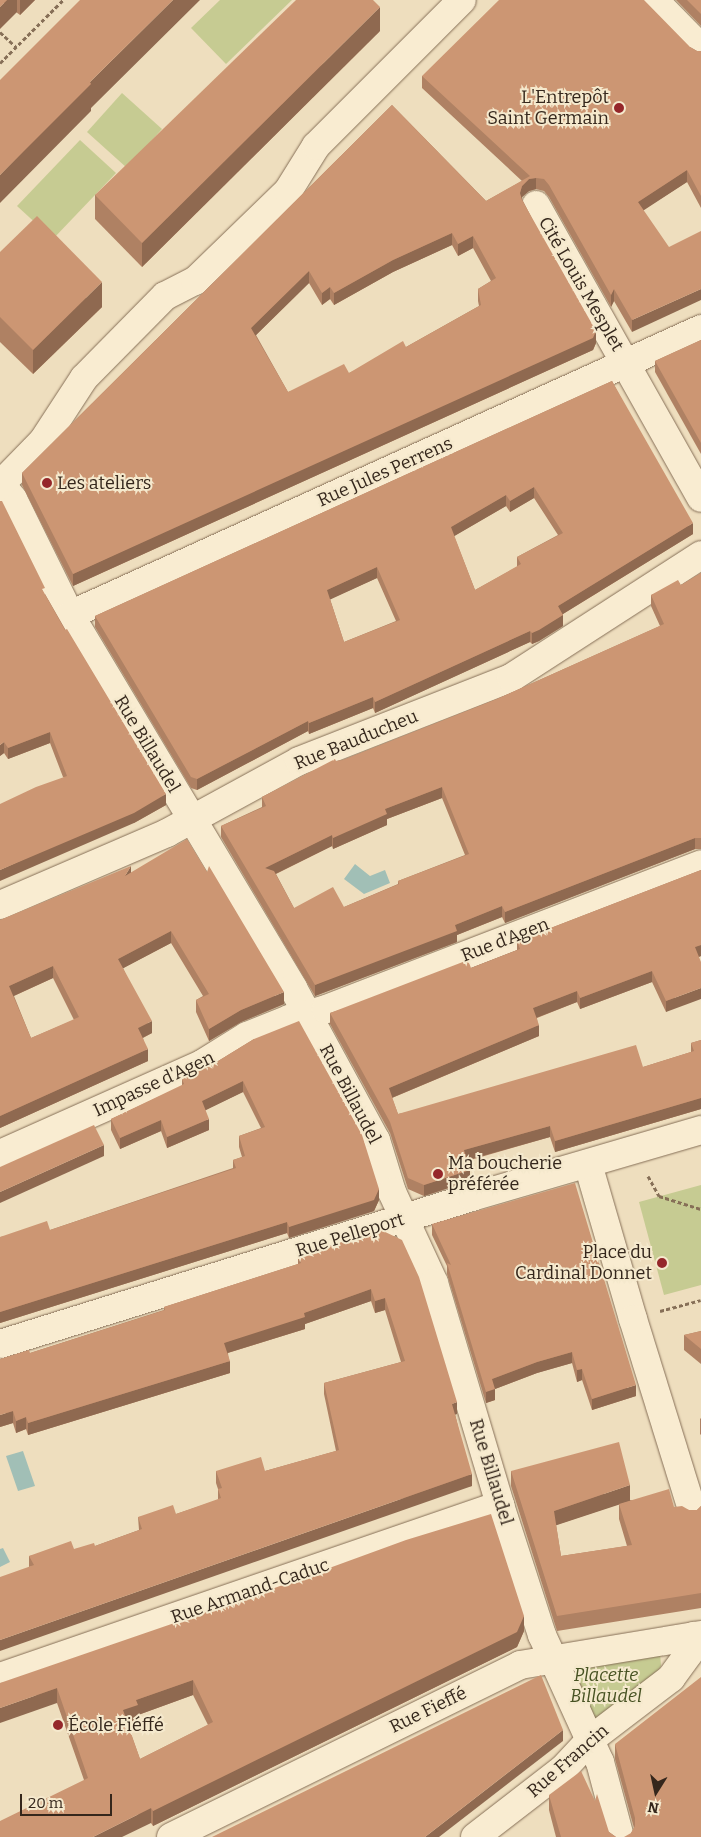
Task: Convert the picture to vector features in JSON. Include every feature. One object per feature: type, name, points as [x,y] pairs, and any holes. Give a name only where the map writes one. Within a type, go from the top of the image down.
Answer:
[{"type":"street","points":[[1,485],[43,441],[84,378],[165,296],[195,281],[288,191],[316,146],[462,0]]},
{"type":"street","points":[[654,0],[701,48]]},
{"type":"street","name":"Cité Louis Mesplet","points":[[536,205],[701,498]]},
{"type":"street","name":"Rue Jules Perrens","points":[[70,615],[701,329]]},
{"type":"street","name":"Rue Billaudel","points":[[1,485],[13,499],[70,615],[308,1015],[376,1140],[392,1192],[434,1283],[500,1505],[552,1658],[600,1762],[620,1837]]},
{"type":"street","name":"Rue Bauducheu","points":[[0,905],[167,833],[299,761],[511,678],[701,555]]},
{"type":"street","name":"Rue d'Agen","points":[[308,1015],[701,864]]},
{"type":"street","name":"Impasse d'Agen","points":[[0,1154],[202,1064],[247,1036],[289,1019],[308,1015]]},
{"type":"street","name":"Rue Pelleport","points":[[0,1344],[405,1218],[701,1130]]},
{"type":"street","points":[[588,1164],[633,1319],[692,1510]]},
{"type":"street","name":"Rue Armand-Caduc","points":[[0,1677],[500,1505]]},
{"type":"street","name":"Rue Fieffé","points":[[171,1837],[520,1665],[552,1658],[698,1635]]},
{"type":"street","name":"Rue Francin","points":[[475,1837],[563,1769],[590,1740],[670,1678],[689,1653],[698,1635]]},
{"type":"path","points":[[0,63],[63,0]]},
{"type":"path","points":[[0,32],[16,47]]},
{"type":"path","points":[[639,1148],[644,1169],[659,1196],[701,1209]]},
{"type":"path","points":[[633,1319],[701,1300]]},
{"type":"green space","points":[[220,0],[292,0],[226,64],[191,28]]},
{"type":"green space","points":[[122,93],[162,129],[127,168],[87,132]]},
{"type":"green space","points":[[80,140],[116,173],[53,239],[17,206]]},
{"type":"green space","points":[[701,1185],[701,1285],[664,1295],[639,1202]]},
{"type":"green space","name":"Placette Billaudel","points":[[660,1652],[661,1666],[652,1681],[595,1723],[574,1669]]},
{"type":"water","points":[[355,864],[370,876],[385,870],[390,883],[364,894],[344,879]]},
{"type":"water","points":[[23,1451],[35,1486],[18,1491],[6,1456]]},
{"type":"water","points":[[3,1548],[10,1562],[0,1567],[0,1549]]},
{"type":"building","points":[[0,0],[7,0],[0,7]]},
{"type":"building","points":[[80,0],[173,0],[0,175],[0,80]]},
{"type":"building","points":[[296,0],[373,0],[380,7],[142,243],[95,195]]},
{"type":"building","points":[[499,0],[644,0],[690,47],[701,51],[701,196],[687,170],[638,202],[669,247],[701,231],[701,289],[632,320],[614,289],[611,295],[549,185],[544,179],[529,179],[522,186],[520,193],[522,200],[596,331],[593,338],[73,574],[22,473],[392,105],[486,201],[530,176],[422,76]],"holes":[[[452,233],[458,244],[473,236],[496,278],[478,289],[481,305],[406,347],[403,341],[349,373],[344,364],[288,392],[251,328],[309,271],[322,293],[330,287],[334,293],[393,260]]]},
{"type":"building","points":[[687,0],[701,0],[701,14]]},
{"type":"building","points":[[37,216],[102,282],[33,350],[0,317],[0,252]]},
{"type":"building","points":[[701,340],[701,443],[655,361]]},
{"type":"building","points":[[612,381],[693,523],[558,606],[563,615],[539,630],[532,633],[530,631],[375,702],[373,697],[309,723],[308,721],[197,779],[191,777],[95,616]],"holes":[[[534,487],[563,533],[517,557],[521,564],[475,590],[451,527],[506,495],[510,501]],[[377,567],[400,620],[344,642],[327,590]]]},
{"type":"building","points":[[0,501],[2,501],[45,588],[42,589],[65,630],[67,629],[166,794],[134,813],[0,870],[0,804],[36,787],[67,776],[50,732],[8,748],[4,742],[0,745]]},
{"type":"building","points":[[701,573],[701,838],[695,838],[505,912],[502,906],[455,925],[457,931],[315,985],[221,826],[266,806],[262,797],[335,759],[336,761],[343,760],[497,699],[664,624],[651,595],[678,580],[681,585]],"holes":[[[442,787],[469,854],[398,881],[399,884],[344,907],[333,887],[294,908],[274,871],[265,868],[332,835],[333,838],[387,814],[385,809]]]},
{"type":"building","points":[[187,839],[207,872],[209,866],[284,992],[241,1010],[209,1029],[196,1000],[209,994],[171,931],[118,959],[152,1021],[138,1028],[148,1049],[0,1116],[0,920],[131,866],[125,876]],"holes":[[[53,966],[79,1017],[31,1038],[9,986]]]},
{"type":"building","points":[[701,870],[701,945],[695,947],[701,962],[701,988],[666,1001],[652,971],[580,998],[577,991],[533,1008],[539,1025],[389,1088],[398,1114],[636,1045],[643,1067],[694,1051],[691,1043],[701,1040],[701,1098],[555,1141],[550,1126],[464,1150],[470,1170],[424,1185],[408,1178],[390,1122],[330,1013],[468,960],[471,968],[520,949],[517,941]]},
{"type":"building","points":[[299,1021],[362,1135],[379,1189],[374,1200],[289,1227],[287,1222],[0,1312],[0,1237],[47,1221],[50,1230],[236,1168],[233,1160],[245,1156],[239,1136],[265,1127],[243,1081],[202,1101],[209,1119],[167,1137],[161,1120],[120,1138],[111,1119],[184,1084],[182,1079],[210,1066],[254,1039]]},
{"type":"building","points":[[94,1125],[104,1145],[0,1192],[0,1167]]},
{"type":"building","points":[[575,1183],[636,1385],[592,1399],[582,1369],[577,1370],[572,1352],[537,1362],[492,1379],[495,1389],[486,1392],[447,1263],[451,1265],[432,1224]]},
{"type":"building","points":[[381,1230],[402,1240],[419,1277],[457,1402],[452,1404],[472,1474],[0,1640],[0,1577],[34,1565],[29,1556],[71,1541],[74,1549],[94,1543],[95,1546],[142,1529],[138,1517],[173,1505],[176,1514],[221,1498],[218,1489],[222,1488],[216,1471],[261,1457],[265,1471],[339,1450],[324,1383],[405,1361],[385,1298],[375,1301],[371,1289],[304,1313],[305,1317],[224,1343],[230,1361],[28,1423],[26,1417],[16,1421],[13,1411],[0,1415],[0,1359],[29,1350],[30,1353],[165,1310],[164,1307],[301,1263],[298,1256]]},
{"type":"building","points":[[701,1331],[701,1349],[684,1335]]},
{"type":"building","points":[[619,1442],[630,1485],[554,1511],[561,1556],[632,1545],[619,1504],[669,1489],[674,1507],[682,1506],[689,1510],[697,1510],[701,1506],[701,1593],[557,1616],[511,1471]]},
{"type":"building","points":[[491,1514],[524,1616],[517,1632],[153,1811],[151,1808],[93,1837],[0,1837],[0,1821],[88,1778],[57,1688],[0,1708],[0,1683],[250,1597],[406,1540]],"holes":[[[193,1680],[213,1722],[140,1759],[123,1710],[138,1705],[136,1700]]]},
{"type":"building","points":[[541,1675],[563,1730],[425,1837],[212,1837]]},
{"type":"building","points":[[701,1677],[701,1837],[624,1837],[631,1833],[635,1826],[635,1818],[615,1744]]},
{"type":"building","points":[[581,1771],[595,1801],[597,1794],[609,1832],[616,1837],[561,1837],[549,1795]]},
{"type":"place","name":"L'Entrepôt Saint Germain","points":[[619,108]]},
{"type":"place","name":"Les ateliers","points":[[47,483]]},
{"type":"place","name":"Ma boucherie préférée","points":[[438,1174]]},
{"type":"place","name":"Place du Cardinal Donnet","points":[[662,1263]]},
{"type":"place","name":"École Fiéffé","points":[[58,1725]]}]
